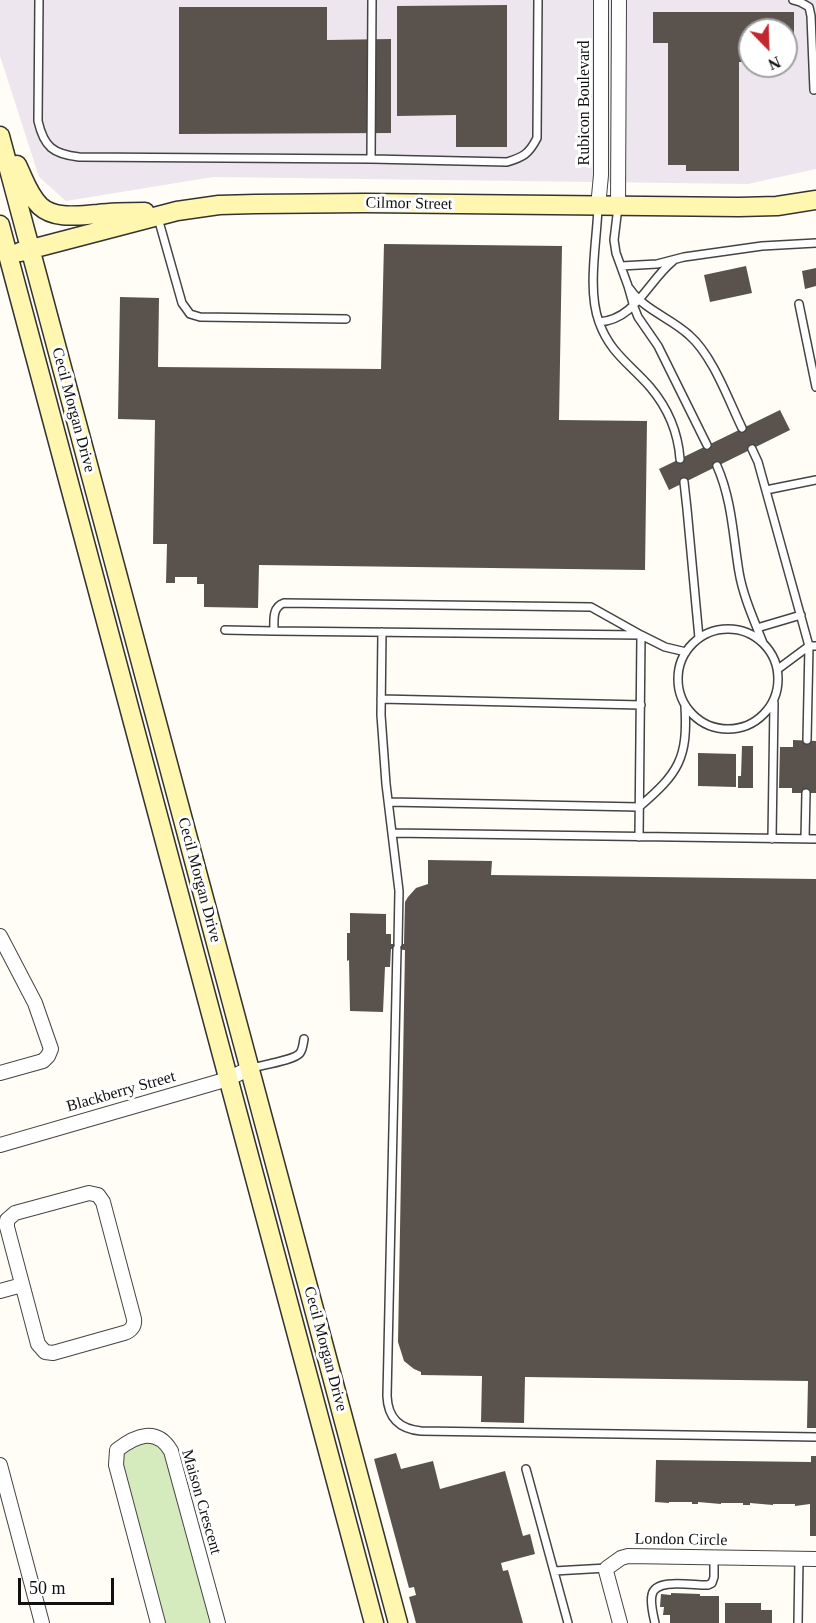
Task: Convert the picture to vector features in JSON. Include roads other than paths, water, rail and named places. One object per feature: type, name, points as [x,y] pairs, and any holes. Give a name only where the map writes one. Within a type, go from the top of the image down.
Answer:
[{"type":"street","name":"Rubicon Boulevard","points":[[598,207],[601,175],[601,0]]},
{"type":"street","name":"Rubicon Boulevard","points":[[618,207],[619,0]]},
{"type":"street","points":[[2,144],[18,166],[35,201],[54,214],[76,216],[177,211]]},
{"type":"street","name":"Cecil Morgan Drive","points":[[2,144],[398,1623]]},
{"type":"street","name":"Cilmor Street","points":[[8,256],[177,211],[219,205],[758,207],[816,200]]},
{"type":"street","name":"Cecil Morgan Drive","points":[[0,225],[375,1623]]},
{"type":"street","points":[[0,936],[35,1003],[51,1049],[43,1061],[0,1073]]},
{"type":"street","name":"Blackberry Street","points":[[0,1145],[228,1079],[250,1068]]},
{"type":"street","points":[[94,1193],[103,1202],[134,1325],[124,1334],[53,1353],[45,1352],[38,1344],[22,1285],[6,1224],[9,1217],[15,1213],[94,1193]]},
{"type":"street","points":[[0,1291],[22,1285]]},
{"type":"street","name":"Maison Crescent","points":[[158,1623],[116,1465],[117,1450],[128,1442],[152,1435],[165,1440],[171,1451],[218,1623]]},
{"type":"street","points":[[0,1466],[42,1623]]},
{"type":"street","name":"London Circle","points":[[607,1568],[628,1556],[816,1559]]},
{"type":"street","points":[[607,1568],[607,1578],[620,1623]]},
{"type":"lane","points":[[39,0],[38,121],[41,134],[51,148],[63,155],[79,158],[507,162],[521,158],[532,149],[537,138],[538,0]]},
{"type":"lane","points":[[371,159],[372,0]]},
{"type":"lane","points":[[793,0],[809,7],[814,90]]},
{"type":"lane","points":[[598,207],[593,285],[599,322],[614,351],[649,387],[668,416],[677,437],[680,459]]},
{"type":"lane","points":[[618,207],[614,240],[616,253],[636,303],[638,317],[658,346],[707,445]]},
{"type":"lane","points":[[158,216],[182,303],[190,314],[200,317],[346,319]]},
{"type":"lane","points":[[621,266],[657,264],[684,257],[762,246],[816,243]]},
{"type":"lane","points":[[599,322],[620,316],[636,303],[666,267],[675,260]]},
{"type":"lane","points":[[636,303],[686,332],[697,343],[742,428]]},
{"type":"lane","points":[[799,304],[816,387]]},
{"type":"lane","points":[[752,449],[758,462],[801,615],[812,646],[807,740]]},
{"type":"lane","points":[[717,466],[725,488],[739,573],[746,600],[763,643]]},
{"type":"lane","points":[[766,490],[816,480]]},
{"type":"lane","points":[[684,482],[699,638]]},
{"type":"lane","points":[[274,631],[275,609],[284,603],[591,607],[665,647],[686,652]]},
{"type":"lane","points":[[757,628],[801,615]]},
{"type":"lane","points":[[772,839],[774,700],[779,680],[778,669],[770,651],[752,634],[725,629],[712,631],[699,638],[686,652],[681,662],[678,673],[680,695],[685,706],[705,724],[718,729],[731,730],[745,727],[757,721],[774,700]]},
{"type":"lane","points":[[225,630],[641,635]]},
{"type":"lane","points":[[382,632],[381,715],[399,891],[387,1396],[392,1416],[407,1428],[421,1431],[816,1437]]},
{"type":"lane","points":[[639,837],[641,635]]},
{"type":"lane","points":[[778,669],[812,646]]},
{"type":"lane","points":[[381,699],[641,705]]},
{"type":"lane","points":[[389,802],[639,807],[671,775],[681,757],[686,735],[685,706]]},
{"type":"lane","points":[[806,793],[806,839]]},
{"type":"lane","points":[[392,833],[816,839]]},
{"type":"lane","points":[[250,1068],[291,1059],[298,1055],[303,1047],[304,1038]]},
{"type":"lane","points":[[526,1469],[568,1623]]},
{"type":"lane","points":[[655,1623],[651,1600],[652,1591],[665,1584],[712,1583],[714,1557]]},
{"type":"lane","points":[[798,1623],[799,1559]]},
{"type":"lane","points":[[554,1570],[607,1568]]}]
